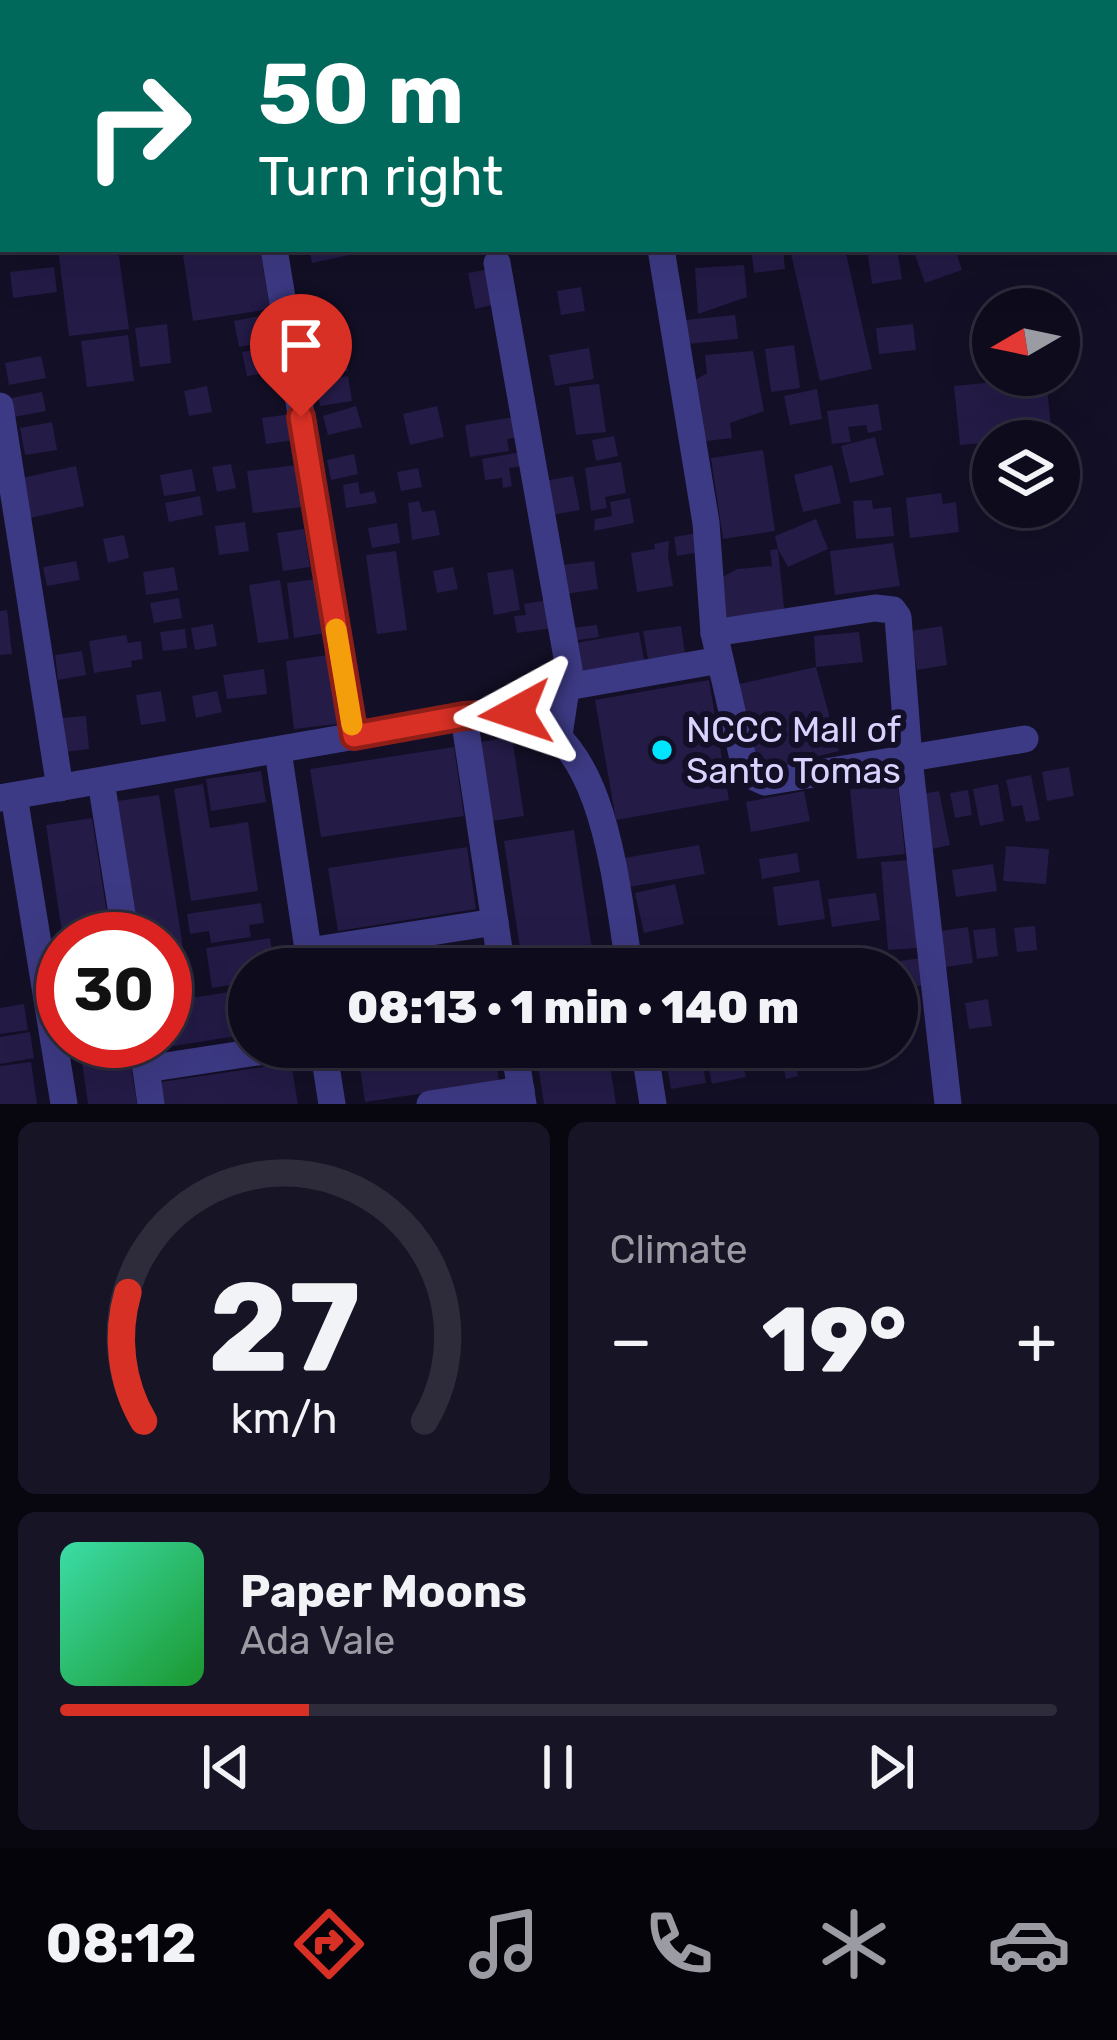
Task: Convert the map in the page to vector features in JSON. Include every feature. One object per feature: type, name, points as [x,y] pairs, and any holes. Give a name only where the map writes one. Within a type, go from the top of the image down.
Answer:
[{"type":"street","points":[[274,252],[354,736]]},
{"type":"street","points":[[661,252],[706,523],[717,646],[750,775],[765,782],[1025,739]]},
{"type":"street","points":[[497,263],[566,650],[567,687],[559,735]]},
{"type":"street","points":[[0,406],[61,788]]},
{"type":"street","points":[[567,687],[875,608],[893,610],[900,630],[908,759],[948,1104]]},
{"type":"street","points":[[36,916],[7,797],[464,716],[516,713],[559,735],[587,777],[599,807],[626,948]]},
{"type":"street","points":[[464,716],[499,948]]},
{"type":"street","points":[[278,751],[308,948]]},
{"type":"street","points":[[101,781],[122,912]]},
{"type":"street","points":[[368,948],[495,922]]},
{"type":"street","points":[[192,1052],[228,1050]]},
{"type":"street","points":[[61,1068],[64,1104]]},
{"type":"street","points":[[146,1068],[151,1104]]},
{"type":"street","points":[[326,1068],[332,1104]]},
{"type":"street","points":[[647,1068],[653,1104]]},
{"type":"street","points":[[430,1104],[522,1097]]},
{"type":"building","points":[[58,252],[118,252],[129,329],[69,336]]},
{"type":"building","points":[[260,252],[270,309],[193,321],[183,255]]},
{"type":"building","points":[[310,252],[349,255],[312,263]]},
{"type":"building","points":[[751,252],[783,252],[785,269],[754,273]]},
{"type":"building","points":[[791,252],[846,252],[872,369],[820,381]]},
{"type":"building","points":[[867,252],[898,252],[902,279],[872,284]]},
{"type":"building","points":[[956,252],[962,270],[925,283],[915,255]]},
{"type":"building","points":[[744,265],[747,297],[698,314],[695,268]]},
{"type":"building","points":[[54,267],[57,292],[13,298],[10,272]]},
{"type":"building","points":[[490,269],[497,304],[475,309],[468,273]]},
{"type":"building","points":[[581,287],[585,311],[561,315],[557,291]]},
{"type":"building","points":[[271,314],[275,340],[239,347],[234,321]]},
{"type":"building","points":[[735,315],[738,339],[687,344],[685,320]]},
{"type":"building","points":[[340,320],[343,338],[306,343],[304,324]]},
{"type":"building","points":[[167,324],[171,363],[140,367],[135,328]]},
{"type":"building","points":[[913,324],[916,350],[879,354],[876,328]]},
{"type":"building","points":[[128,335],[134,381],[87,387],[81,341]]},
{"type":"building","points":[[344,345],[348,371],[319,376],[314,350]]},
{"type":"building","points":[[794,345],[800,388],[771,392],[765,349]]},
{"type":"building","points":[[277,346],[281,370],[247,376],[242,352]]},
{"type":"building","points":[[589,348],[594,379],[555,386],[549,355]]},
{"type":"building","points":[[753,351],[764,411],[730,423],[732,438],[698,442],[692,382],[707,373],[705,355]]},
{"type":"building","points":[[41,356],[46,378],[9,385],[5,363]]},
{"type":"building","points":[[348,376],[352,401],[320,406],[316,381]]},
{"type":"building","points":[[599,384],[606,432],[576,435],[569,387]]},
{"type":"building","points":[[972,384],[972,396],[1048,396],[1050,420],[972,420],[972,444],[960,445],[954,386]]},
{"type":"building","points":[[207,386],[212,412],[189,416],[184,391]]},
{"type":"building","points":[[817,389],[822,419],[790,425],[784,396]]},
{"type":"building","points":[[42,392],[46,411],[14,417],[11,398]]},
{"type":"building","points":[[878,404],[882,430],[868,433],[866,425],[848,427],[851,442],[832,444],[827,411]]},
{"type":"building","points":[[356,406],[362,427],[328,435],[323,416]]},
{"type":"building","points":[[437,406],[444,437],[410,445],[403,414]]},
{"type":"building","points":[[291,414],[295,440],[266,444],[262,418]]},
{"type":"building","points":[[515,417],[518,437],[507,439],[509,451],[470,457],[465,425]]},
{"type":"building","points":[[52,422],[57,450],[25,455],[20,428]]},
{"type":"building","points":[[614,436],[618,456],[596,461],[592,440]]},
{"type":"building","points":[[875,437],[884,475],[850,483],[841,446]]},
{"type":"building","points":[[763,450],[775,531],[723,539],[711,458]]},
{"type":"building","points":[[521,452],[523,466],[509,468],[512,486],[503,488],[502,478],[485,480],[482,459]]},
{"type":"building","points":[[354,454],[358,474],[331,480],[327,460]]},
{"type":"building","points":[[621,462],[626,493],[605,497],[607,508],[591,511],[585,468]]},
{"type":"building","points":[[231,464],[236,488],[217,492],[212,467]]},
{"type":"building","points":[[297,465],[302,507],[253,513],[247,471]]},
{"type":"building","points":[[832,465],[841,503],[803,512],[794,475]]},
{"type":"building","points":[[76,466],[84,506],[30,518],[22,478]]},
{"type":"building","points":[[418,468],[422,487],[401,491],[397,472]]},
{"type":"building","points":[[192,469],[196,491],[164,496],[160,475]]},
{"type":"building","points":[[573,476],[580,510],[551,515],[544,481]]},
{"type":"building","points":[[358,482],[360,494],[374,491],[377,503],[346,508],[343,485]]},
{"type":"building","points":[[941,493],[943,504],[956,502],[959,532],[910,538],[906,498]]},
{"type":"building","points":[[200,496],[203,515],[169,522],[165,503]]},
{"type":"building","points":[[630,498],[634,523],[594,531],[595,519],[612,516],[610,502]]},
{"type":"building","points":[[872,500],[873,509],[891,507],[894,536],[856,539],[853,501]]},
{"type":"building","points":[[419,501],[422,512],[435,510],[440,535],[412,540],[408,503]]},
{"type":"building","points":[[816,519],[828,549],[788,567],[775,536]]},
{"type":"building","points":[[245,522],[249,551],[219,555],[215,526]]},
{"type":"building","points":[[397,523],[400,543],[372,548],[368,528]]},
{"type":"building","points":[[304,529],[310,567],[283,571],[277,533]]},
{"type":"building","points":[[697,533],[700,552],[677,556],[674,537]]},
{"type":"building","points":[[124,535],[129,558],[108,563],[103,539]]},
{"type":"building","points":[[669,541],[673,586],[637,592],[631,553]]},
{"type":"building","points":[[893,543],[900,586],[835,595],[830,551]]},
{"type":"building","points":[[778,549],[785,617],[720,624],[715,581],[737,569],[772,566],[770,550]]},
{"type":"building","points":[[396,551],[407,630],[377,634],[366,555]]},
{"type":"building","points":[[76,561],[80,580],[47,586],[43,567]]},
{"type":"building","points":[[594,561],[598,589],[566,594],[562,565]]},
{"type":"building","points":[[174,567],[178,590],[146,595],[143,572]]},
{"type":"building","points":[[453,567],[458,589],[437,593],[433,571]]},
{"type":"building","points":[[513,569],[520,610],[494,615],[487,573]]},
{"type":"building","points":[[317,579],[325,633],[294,638],[287,583]]},
{"type":"building","points":[[280,580],[289,639],[258,643],[249,585]]},
{"type":"building","points":[[179,598],[182,618],[154,623],[150,603]]},
{"type":"building","points":[[548,600],[553,628],[517,633],[514,616],[526,615],[524,604]]},
{"type":"building","points":[[7,610],[12,654],[0,655],[0,611]]},
{"type":"building","points":[[213,624],[217,646],[195,650],[191,628]]},
{"type":"building","points":[[597,625],[599,637],[572,641],[571,628]]},
{"type":"building","points":[[681,626],[685,654],[648,659],[643,631]]},
{"type":"building","points":[[942,626],[947,665],[917,670],[911,631]]},
{"type":"building","points":[[185,629],[187,648],[163,651],[160,632]]},
{"type":"building","points":[[639,632],[644,660],[576,673],[570,644]]},
{"type":"building","points":[[859,632],[863,662],[816,667],[814,636]]},
{"type":"building","points":[[126,635],[128,643],[141,641],[143,659],[131,661],[132,667],[94,673],[89,641]]},
{"type":"building","points":[[82,651],[86,675],[58,680],[55,655]]},
{"type":"building","points":[[328,655],[337,724],[294,729],[286,661]]},
{"type":"building","points":[[816,667],[839,751],[757,771],[735,685]]},
{"type":"building","points":[[264,669],[267,694],[227,699],[223,675]]},
{"type":"building","name":"NCCC Mall of Santo Tomas","points":[[709,680],[729,800],[616,820],[595,700]]},
{"type":"building","points":[[161,691],[166,721],[141,725],[136,695]]},
{"type":"building","points":[[217,691],[222,712],[196,718],[192,696]]},
{"type":"building","points":[[86,716],[89,749],[64,752],[61,718]]},
{"type":"building","points":[[512,737],[524,816],[486,822],[474,743]]},
{"type":"building","points":[[454,747],[464,816],[321,837],[310,769]]},
{"type":"building","points":[[1069,767],[1074,796],[1047,801],[1042,772]]},
{"type":"building","points":[[261,771],[266,802],[211,811],[206,779]]},
{"type":"building","points":[[1031,775],[1040,820],[1026,822],[1022,805],[1012,807],[1006,780]]},
{"type":"building","points":[[203,784],[210,828],[248,822],[258,891],[191,901],[174,789]]},
{"type":"building","points":[[998,784],[1004,821],[980,826],[973,789]]},
{"type":"building","points":[[898,785],[905,854],[857,859],[850,789]]},
{"type":"building","points":[[968,790],[972,815],[955,818],[950,793]]},
{"type":"building","points":[[804,791],[810,821],[751,832],[746,802]]},
{"type":"building","points":[[939,791],[950,845],[927,850],[916,795]]},
{"type":"building","points":[[159,795],[177,912],[127,912],[110,802]]},
{"type":"building","points":[[92,818],[107,912],[59,912],[46,825]]},
{"type":"building","points":[[574,830],[592,948],[520,948],[504,841]]},
{"type":"building","points":[[699,845],[705,874],[629,887],[624,858]]},
{"type":"building","points":[[1006,846],[1049,849],[1046,884],[1003,881]]},
{"type":"building","points":[[467,847],[476,909],[338,931],[328,868]]},
{"type":"building","points":[[797,853],[800,872],[762,879],[759,859]]},
{"type":"building","points":[[911,860],[917,948],[888,948],[881,862]]},
{"type":"building","points":[[993,864],[997,891],[956,897],[952,870]]},
{"type":"building","points":[[819,880],[825,919],[778,926],[773,887]]},
{"type":"building","points":[[675,884],[684,924],[644,933],[635,893]]},
{"type":"building","points":[[876,893],[880,920],[832,927],[828,899]]},
{"type":"building","points":[[261,903],[264,923],[249,925],[251,937],[211,943],[209,931],[192,934],[192,913]]},
{"type":"building","points":[[1035,926],[1037,950],[1017,952],[1014,928]]},
{"type":"building","points":[[968,927],[973,963],[938,968],[933,932]]},
{"type":"building","points":[[995,928],[998,956],[977,959],[973,930]]},
{"type":"building","points":[[270,938],[272,948],[228,948],[228,985],[212,988],[206,948]]},
{"type":"building","points":[[922,958],[925,985],[918,986],[918,959]]},
{"type":"building","points":[[228,992],[228,1037],[192,1043],[192,998]]},
{"type":"building","points":[[988,999],[992,1026],[969,1029],[965,1003]]},
{"type":"building","points":[[24,1004],[28,1030],[0,1034],[0,1008]]},
{"type":"building","points":[[30,1032],[34,1058],[0,1064],[0,1037]]},
{"type":"building","points":[[31,1062],[37,1104],[0,1104],[0,1066]]},
{"type":"building","points":[[83,1068],[131,1068],[137,1104],[88,1104]]},
{"type":"building","points":[[257,1068],[292,1068],[298,1104],[157,1104],[154,1083]]},
{"type":"building","points":[[360,1068],[497,1068],[499,1082],[365,1102]]},
{"type":"building","points":[[538,1068],[610,1068],[616,1104],[544,1104]]},
{"type":"building","points":[[667,1068],[703,1068],[706,1083],[671,1089]]},
{"type":"building","points":[[709,1068],[744,1068],[746,1077],[712,1084]]},
{"type":"building","points":[[784,1068],[797,1068],[798,1076],[786,1079]]},
{"type":"slow traffic","points":[[336,629],[352,725]]},
{"type":"place","name":"NCCC Mall of Santo Tomas","points":[[662,750]]},
{"type":"route","points":[[301,417],[354,736],[464,716],[516,713]]}]
